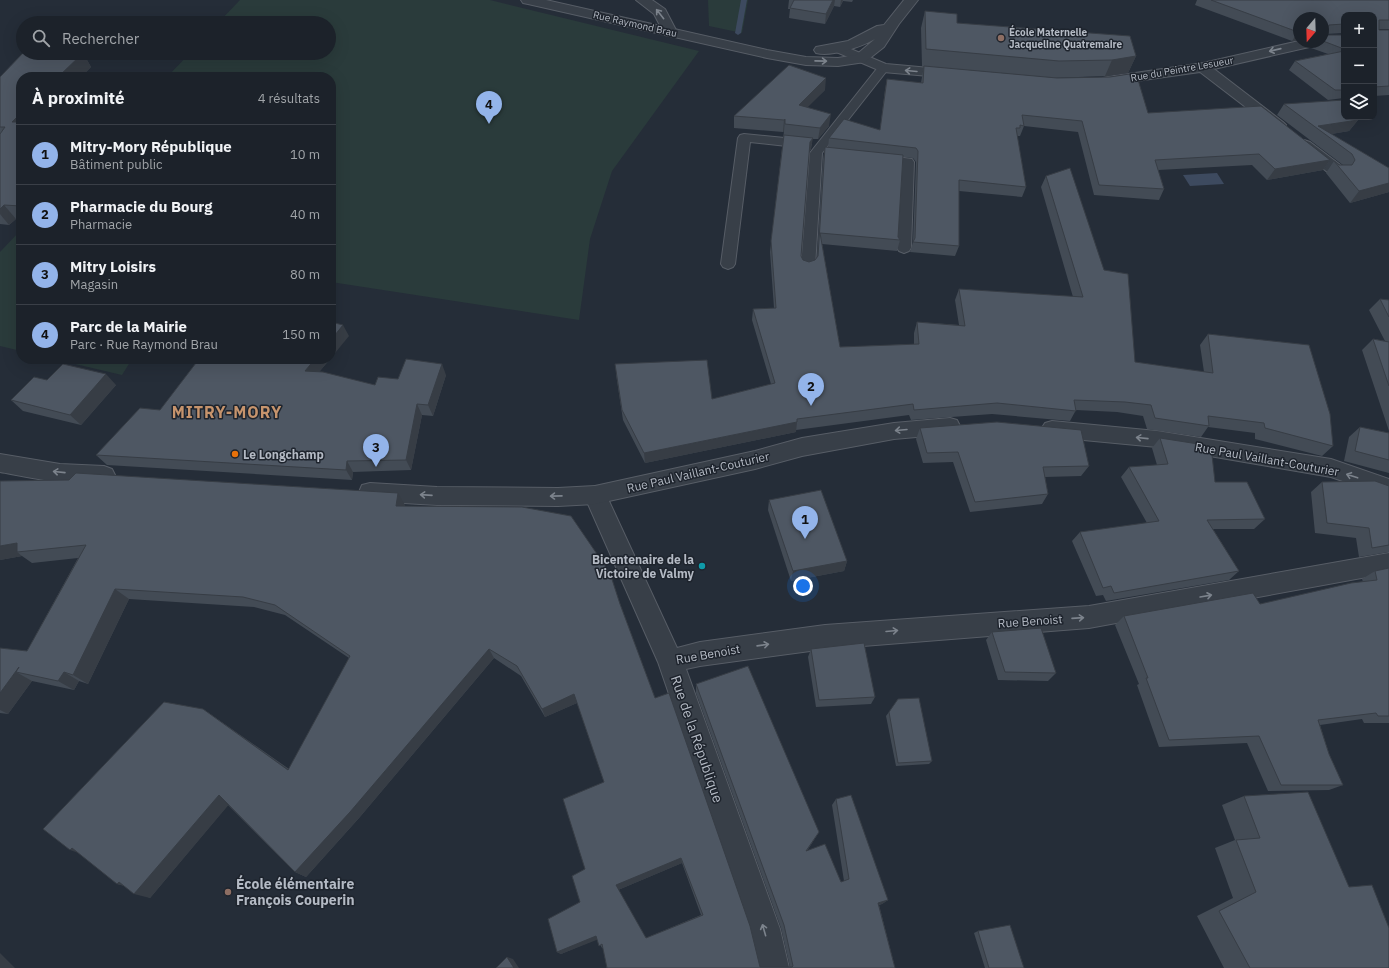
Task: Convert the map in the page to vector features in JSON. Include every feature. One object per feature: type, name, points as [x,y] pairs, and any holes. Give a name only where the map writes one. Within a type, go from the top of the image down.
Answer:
[{"type":"street","name":"Rue Raymond Brau","points":[[528,0],[767,54],[806,61],[838,62],[860,59],[879,44],[893,22],[911,0]]},
{"type":"street","points":[[643,0],[660,12],[670,32]]},
{"type":"street","name":"Rue Raymond Brau","points":[[742,48],[818,51],[839,48],[866,39],[893,22]]},
{"type":"street","name":"Rue du Peintre Lesueur","points":[[1097,82],[1203,67],[1293,47]]},
{"type":"street","points":[[839,48],[860,59],[883,68],[968,76]]},
{"type":"street","points":[[1203,67],[1337,170]]},
{"type":"street","name":"Rue Paul Vaillant-Couturier","points":[[351,491],[437,496],[595,495],[755,460],[802,447],[894,431],[969,424]]},
{"type":"street","name":"Rue Paul Vaillant-Couturier","points":[[1031,427],[1157,439],[1331,468],[1389,488]]},
{"type":"street","points":[[0,463],[60,473],[124,476]]},
{"type":"street","name":"Rue de la République","points":[[595,495],[670,661],[764,930],[774,968]]},
{"type":"street","name":"Rue Benoist","points":[[670,661],[700,654],[824,637],[1089,617],[1389,563]]},
{"type":"lane","points":[[808,267],[819,149],[883,68]]},
{"type":"lane","points":[[728,264],[744,138],[819,149],[831,155]]},
{"type":"lane","points":[[870,158],[908,162],[904,248]]},
{"type":"shaded area","points":[[240,0],[490,0],[699,51],[612,171],[590,239],[579,320],[336,283],[336,72],[172,72],[183,60],[336,60],[336,16],[225,16]]},
{"type":"shaded area","points":[[708,0],[748,0],[742,33],[709,26]]},
{"type":"shaded area","points":[[16,235],[16,350],[0,346],[0,252]]},
{"type":"shaded area","points":[[75,364],[129,364],[122,375]]},
{"type":"water","points":[[1217,173],[1224,184],[1190,186],[1183,175]]},
{"type":"building","points":[[794,0],[833,0],[826,14],[790,8]]},
{"type":"building","points":[[1211,0],[1389,0],[1389,20],[1379,20],[1379,30],[1389,30],[1389,86],[1377,87],[1377,12],[1341,12],[1341,24],[1329,25],[1329,12],[1293,12],[1293,30]]},
{"type":"building","points":[[925,11],[957,14],[957,23],[1130,36],[1136,56],[1112,60],[1059,61],[926,49]]},
{"type":"building","points":[[1329,35],[1341,35],[1341,48],[1329,43]]},
{"type":"building","points":[[1341,52],[1341,90],[1335,90],[1295,61]]},
{"type":"building","points":[[16,60],[76,60],[63,72],[16,72],[16,118],[12,122],[16,122],[16,206],[4,205],[0,209],[0,134],[5,127],[0,127],[0,77]]},
{"type":"building","points":[[789,65],[826,78],[799,105],[831,114],[820,128],[785,124],[785,119],[734,116]]},
{"type":"building","points":[[924,66],[1057,78],[1110,77],[1136,73],[1148,113],[1261,106],[1330,160],[1275,169],[1259,154],[1155,160],[1164,189],[1099,185],[1082,121],[1022,115],[1024,126],[1020,125],[1020,128],[1016,128],[1026,187],[959,180],[959,246],[913,242],[915,238],[918,151],[916,148],[829,138],[844,119],[880,130],[887,79],[923,83]]},
{"type":"building","points":[[1341,100],[1341,120],[1358,120],[1318,126],[1389,168],[1389,183],[1359,191],[1334,161],[1339,165],[1352,165],[1355,160],[1352,154],[1284,104]]},
{"type":"building","points":[[784,135],[813,138],[810,142],[801,256],[803,260],[809,262],[815,260],[818,256],[825,147],[903,155],[898,237],[900,240],[820,233],[840,347],[919,344],[917,322],[965,326],[959,289],[1083,297],[1046,176],[1070,168],[1104,270],[1128,274],[1135,362],[1213,373],[1208,334],[1309,345],[1330,414],[1333,446],[1265,428],[1264,423],[1208,416],[1209,426],[1155,418],[1151,405],[1125,402],[1074,400],[1076,411],[997,403],[914,410],[913,404],[797,419],[797,422],[644,453],[622,410],[615,364],[707,360],[712,399],[775,383],[753,309],[776,308],[771,241]]},
{"type":"building","points":[[1380,299],[1389,300],[1389,317]]},
{"type":"building","points":[[336,323],[343,325],[336,334]]},
{"type":"building","points":[[1373,339],[1389,342],[1389,386]]},
{"type":"building","points":[[406,359],[442,364],[428,405],[417,404],[406,460],[347,461],[346,470],[96,455],[140,408],[160,410],[195,364],[311,364],[305,371],[323,372],[375,385],[378,377],[398,379]]},
{"type":"building","points":[[63,364],[106,374],[70,415],[11,400],[34,377],[47,380]]},
{"type":"building","points":[[997,422],[1081,430],[1089,466],[1043,467],[1048,494],[975,502],[958,452],[927,453],[920,428]]},
{"type":"building","points":[[1360,427],[1389,433],[1389,460],[1355,451]]},
{"type":"building","points":[[1160,438],[1211,446],[1215,482],[1247,482],[1265,519],[1207,520],[1239,571],[1114,593],[1111,586],[1103,588],[1080,532],[1159,521],[1129,467],[1168,464]]},
{"type":"building","points":[[76,473],[398,493],[396,506],[522,507],[571,516],[610,573],[655,698],[669,693],[750,926],[760,967],[793,966],[784,925],[696,684],[748,666],[819,832],[806,851],[825,844],[841,882],[849,879],[836,799],[851,795],[888,900],[878,903],[895,968],[607,968],[602,944],[599,946],[596,936],[557,952],[548,919],[580,902],[572,876],[585,869],[563,799],[604,782],[574,694],[542,709],[517,666],[489,649],[350,812],[295,872],[219,795],[134,894],[119,882],[117,884],[72,848],[70,850],[43,829],[164,702],[203,709],[288,770],[350,656],[275,605],[243,597],[115,589],[73,675],[64,672],[58,681],[16,672],[19,667],[0,693],[0,648],[27,651],[86,545],[17,552],[17,543],[0,546],[0,481],[69,480]],"holes":[[[681,858],[703,915],[646,938],[616,885]]]},
{"type":"building","points":[[1375,481],[1389,486],[1389,545],[1372,548],[1369,528],[1327,523],[1322,482]]},
{"type":"building","points":[[821,490],[847,561],[793,571],[769,500]]},
{"type":"building","points":[[1389,568],[1389,716],[1378,716],[1376,713],[1318,720],[1329,754],[1343,785],[1281,785],[1259,736],[1169,740],[1146,678],[1148,678],[1124,616],[1253,593],[1260,604],[1351,583],[1377,580],[1375,571]]},
{"type":"building","points":[[1041,628],[1056,673],[1005,672],[992,632]]},
{"type":"building","points":[[864,643],[875,697],[819,700],[811,649]]},
{"type":"building","points":[[919,698],[932,761],[898,763],[889,712],[898,699]]},
{"type":"building","points":[[1308,792],[1349,887],[1372,885],[1389,928],[1389,968],[1250,968],[1219,911],[1256,892],[1236,840],[1260,838],[1244,796]]},
{"type":"building","points":[[1010,925],[1024,968],[989,968],[978,931]]},
{"type":"building","points":[[507,957],[514,968],[496,968]]},
{"type":"waterway","points":[[738,33],[744,0]]},
{"type":"place","name":"École Maternelle Jacqueline Quatremaire","points":[[1001,38]]},
{"type":"place","name":"Parc de la Mairie","points":[[489,124]]},
{"type":"place","name":"Pharmacie du Bourg","points":[[811,406]]},
{"type":"place","name":"Le Longchamp","points":[[235,454]]},
{"type":"place","name":"Mitry Loisirs","points":[[376,467]]},
{"type":"place","name":"Mitry-Mory République","points":[[805,539]]},
{"type":"place","name":"Bicentenaire de la Victoire de Valmy","points":[[702,566]]},
{"type":"place","name":"École élémentaire François Couperin","points":[[228,892]]},
{"type":"district","name":"MITRY-MORY","points":[[227,412]]}]
